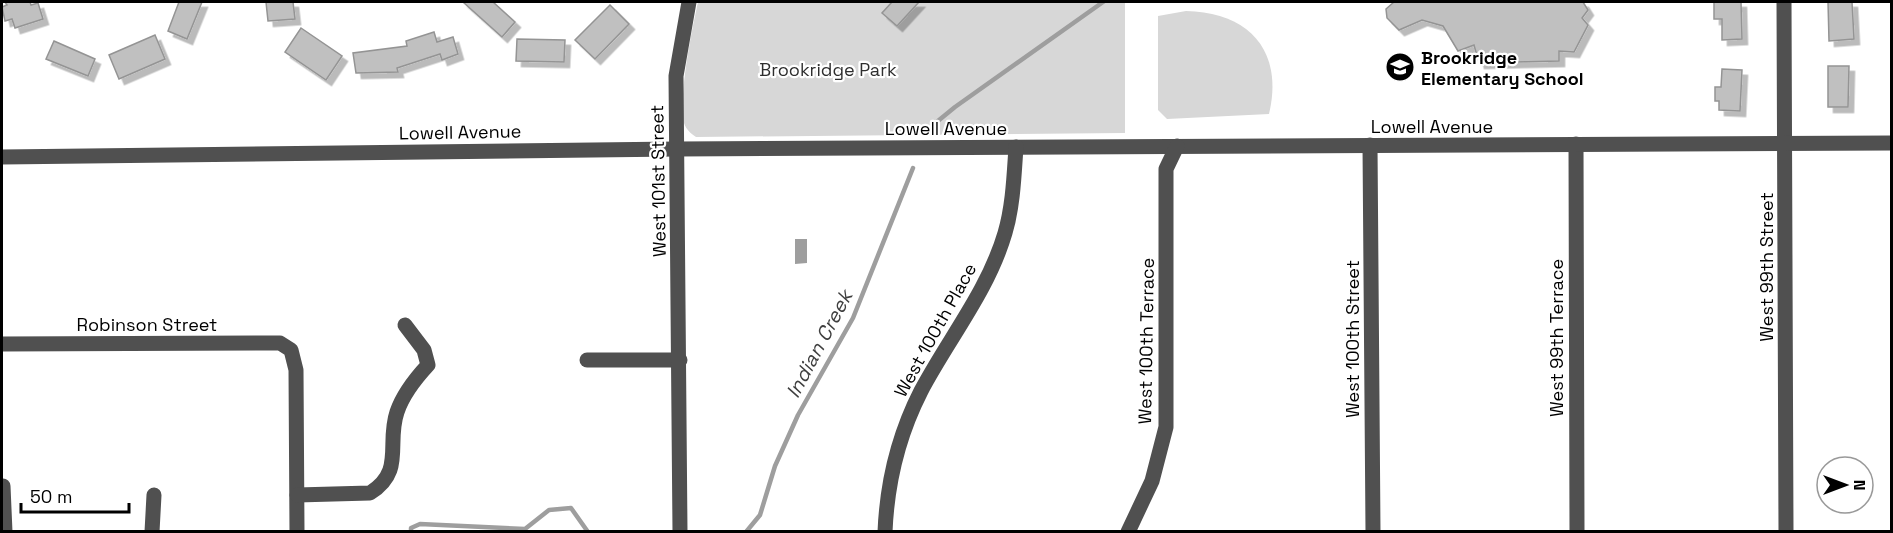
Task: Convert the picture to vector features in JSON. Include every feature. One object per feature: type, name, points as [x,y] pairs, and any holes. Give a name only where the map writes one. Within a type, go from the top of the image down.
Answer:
[{"type":"street","name":"West 101st Street","points":[[680,531],[676,76],[689,2]]},
{"type":"street","name":"West 99th Street","points":[[1784,2],[1786,531]]},
{"type":"street","name":"Lowell Avenue","points":[[2,157],[677,149],[1892,143]]},
{"type":"street","name":"West 99th Terrace","points":[[1576,144],[1577,531]]},
{"type":"street","name":"West 100th Street","points":[[1370,145],[1373,531]]},
{"type":"street","name":"West 100th Terrace","points":[[1128,531],[1152,481],[1166,427],[1166,169],[1177,146]]},
{"type":"street","name":"West 100th Place","points":[[885,531],[894,466],[904,429],[921,391],[978,296],[1005,234],[1011,207],[1016,147]]},
{"type":"street","points":[[297,531],[297,495],[370,493],[388,476],[394,452],[396,413],[411,383],[428,365],[424,350],[405,325]]},
{"type":"street","name":"Robinson Street","points":[[2,344],[280,343],[291,350],[296,370],[297,495]]},
{"type":"street","points":[[587,360],[680,360]]},
{"type":"street","points":[[3,486],[5,531]]},
{"type":"street","points":[[152,531],[154,495]]},
{"type":"green space","name":"Brookridge Park","points":[[698,2],[1125,2],[1125,133],[696,137],[688,131],[684,123],[683,97],[686,63]]},
{"type":"green space","points":[[1186,11],[1208,13],[1228,19],[1244,27],[1257,39],[1266,54],[1271,71],[1272,92],[1269,114],[1167,119],[1158,110],[1158,16]]},
{"type":"shaded area","points":[[795,239],[807,239],[807,263],[795,264]]},
{"type":"building","points":[[5,2],[30,2],[31,5],[38,3],[43,19],[15,28],[12,19],[5,21],[2,7],[7,5]]},
{"type":"building","points":[[179,2],[202,2],[187,39],[168,31]]},
{"type":"building","points":[[266,2],[293,2],[295,19],[268,21]]},
{"type":"building","points":[[463,2],[493,2],[515,22],[502,37]]},
{"type":"building","points":[[892,2],[919,2],[897,26],[882,13]]},
{"type":"building","points":[[1394,2],[1583,2],[1588,10],[1582,18],[1588,25],[1574,52],[1559,51],[1559,61],[1479,63],[1474,45],[1458,51],[1443,26],[1422,20],[1399,30],[1387,18],[1386,9]]},
{"type":"building","points":[[1714,2],[1741,2],[1742,39],[1722,40],[1722,19],[1714,19]]},
{"type":"building","points":[[1828,2],[1852,2],[1854,39],[1829,41]]},
{"type":"building","points":[[610,5],[629,24],[595,59],[575,40]]},
{"type":"building","points":[[301,28],[342,56],[326,80],[285,52]]},
{"type":"building","points":[[434,32],[437,42],[453,37],[458,54],[442,60],[440,54],[397,68],[398,72],[356,73],[353,53],[407,46],[406,41]]},
{"type":"building","points":[[155,35],[165,59],[119,79],[109,55]]},
{"type":"building","points":[[517,39],[565,40],[564,62],[516,61]]},
{"type":"building","points":[[54,41],[95,59],[88,76],[46,59]]},
{"type":"building","points":[[1828,66],[1849,66],[1848,107],[1828,107]]},
{"type":"building","points":[[1722,69],[1742,70],[1740,111],[1719,110],[1719,101],[1715,101],[1715,87],[1721,87]]},
{"type":"waterway","name":"Indian Creek","points":[[933,125],[1103,2]]},
{"type":"waterway","name":"Indian Creek","points":[[746,532],[760,515],[775,466],[798,415],[853,318],[913,168]]},
{"type":"waterway","name":"Indian Creek","points":[[411,532],[411,528],[420,524],[525,529],[549,510],[571,508],[588,532]]},
{"type":"place","name":"Brookridge Elementary School","points":[[1400,67]]}]
